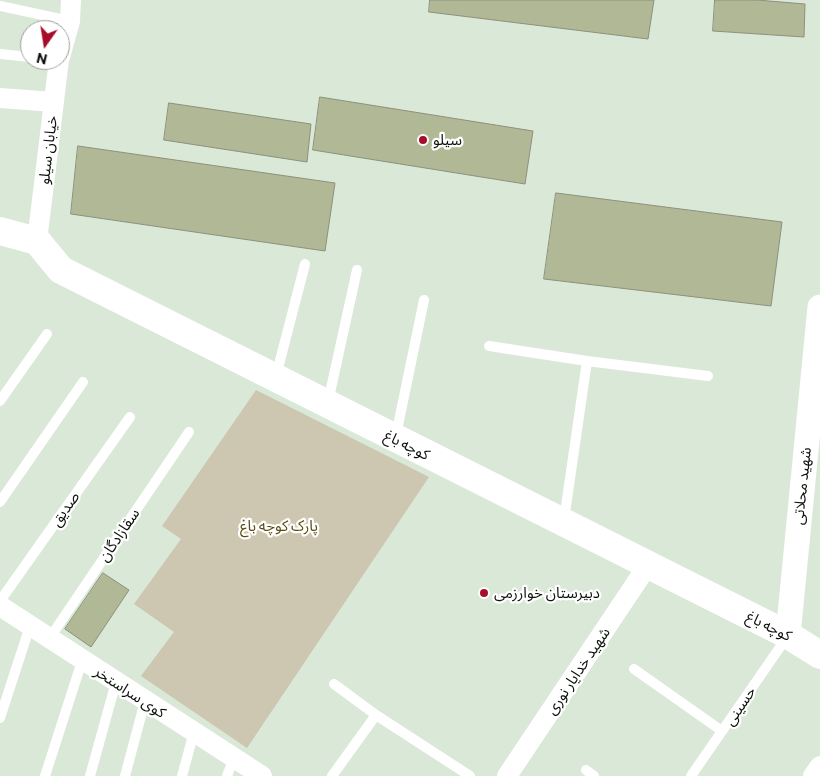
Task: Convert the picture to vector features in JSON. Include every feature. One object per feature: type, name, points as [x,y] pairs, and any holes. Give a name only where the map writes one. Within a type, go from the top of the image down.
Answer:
[{"type":"main road","points":[[0,231],[37,241]]},
{"type":"main road","name":"کوچه باغ","points":[[37,241],[61,270],[788,635],[820,655]]},
{"type":"street","name":"خیابان سیلو","points":[[70,21],[71,0]]},
{"type":"street","name":"خیابان سیلو","points":[[37,241],[58,70]]},
{"type":"street","points":[[0,98],[54,102]]},
{"type":"street","name":"شهید محلاتی","points":[[788,635],[820,314]]},
{"type":"street","name":"شهید خدایار نوری","points":[[507,776],[648,565]]},
{"type":"street","name":"کوی سراستخر","points":[[0,606],[194,732],[231,767],[262,776]]},
{"type":"street","points":[[813,776],[820,766]]},
{"type":"lane","points":[[0,6],[65,20]]},
{"type":"lane","points":[[0,54],[20,56]]},
{"type":"lane","points":[[275,379],[305,264]]},
{"type":"lane","points":[[327,405],[357,270]]},
{"type":"lane","points":[[395,439],[424,300]]},
{"type":"lane","points":[[0,401],[47,334]]},
{"type":"lane","points":[[489,346],[587,361],[708,376]]},
{"type":"lane","points":[[564,523],[587,361]]},
{"type":"lane","points":[[0,502],[83,382]]},
{"type":"lane","name":"صدیق","points":[[0,600],[130,417]]},
{"type":"lane","name":"سقازادگان","points":[[50,639],[190,432]]},
{"type":"lane","points":[[0,718],[30,626]]},
{"type":"lane","name":"حسینی","points":[[691,776],[788,635]]},
{"type":"lane","points":[[44,776],[82,660]]},
{"type":"lane","points":[[634,669],[722,731]]},
{"type":"lane","points":[[90,776],[116,682]]},
{"type":"lane","points":[[334,684],[376,715],[470,776]]},
{"type":"lane","points":[[125,776],[145,701]]},
{"type":"lane","points":[[332,776],[376,715]]},
{"type":"lane","points":[[182,776],[194,732]]},
{"type":"green space","name":"پارک کوچه باغ","points":[[256,390],[429,477],[247,748],[141,676],[174,632],[134,604],[181,539],[162,526]]},
{"type":"building","points":[[430,0],[654,0],[648,39],[429,12]]},
{"type":"building","points":[[715,0],[757,0],[805,4],[804,37],[713,31]]},
{"type":"building","name":"سیلو","points":[[320,97],[533,131],[525,184],[313,150]]},
{"type":"building","points":[[169,103],[311,124],[307,162],[164,140]]},
{"type":"building","points":[[78,146],[335,183],[325,251],[71,214]]},
{"type":"building","points":[[556,193],[782,222],[771,306],[544,279]]},
{"type":"building","points":[[103,573],[129,590],[91,647],[65,629]]},
{"type":"place","name":"سیلو","points":[[423,140]]},
{"type":"place","name":"دبیرستان خوارزمی","points":[[484,593]]}]
